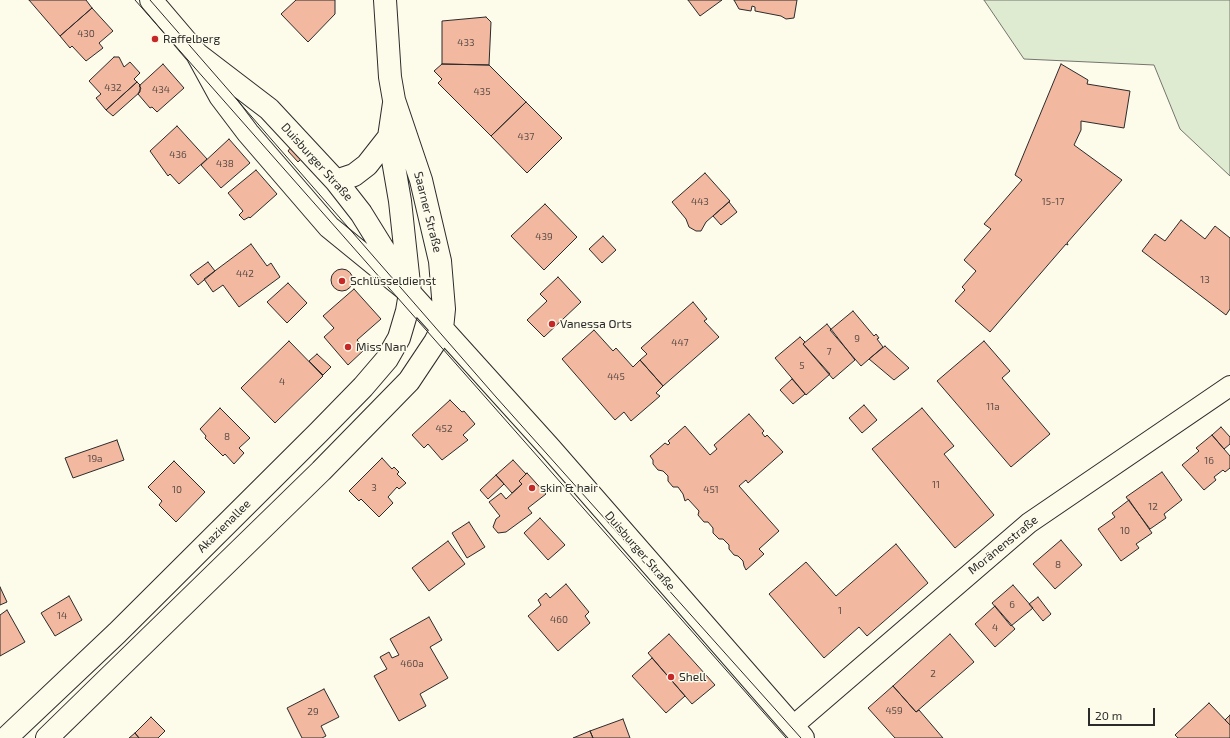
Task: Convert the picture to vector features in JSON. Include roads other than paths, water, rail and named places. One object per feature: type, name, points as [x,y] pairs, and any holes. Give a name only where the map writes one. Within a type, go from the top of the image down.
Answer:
[{"type":"main road","name":"Duisburger Straße","points":[[151,0],[197,54],[220,96],[248,133],[329,227],[410,294],[442,328],[669,583],[798,732]]},
{"type":"main road","name":"Saarner Straße","points":[[385,0],[390,77],[394,100],[421,180],[440,261],[444,309],[442,328]]},
{"type":"main road","name":"Duisburger Straße","points":[[197,54],[269,109],[336,181],[362,213],[410,294]]},
{"type":"main road","name":"Saarner Straße","points":[[394,100],[388,137],[400,201],[410,294]]},
{"type":"main road","points":[[336,181],[354,175],[367,165],[388,137]]},
{"type":"main road","name":"Akazienallee","points":[[6,738],[117,633],[363,387],[387,359],[398,338],[407,311],[410,294]]},
{"type":"main road","points":[[47,738],[322,471],[409,381],[435,342],[442,328]]},
{"type":"street","name":"Moränenstraße","points":[[798,732],[1029,523],[1230,386]]},
{"type":"tram line","points":[[135,0],[786,738]]},
{"type":"tram line","points":[[150,0],[496,397],[801,738]]},
{"type":"place","name":"Raffelberg","points":[[155,39]]},
{"type":"place","name":"Schlüsseldienst","points":[[342,281]]},
{"type":"place","name":"Vanessa Orts","points":[[552,324]]},
{"type":"place","name":"Miss Nan","points":[[348,347]]},
{"type":"place","name":"skin & hair","points":[[532,488]]},
{"type":"place","name":"Shell","points":[[671,677]]}]
